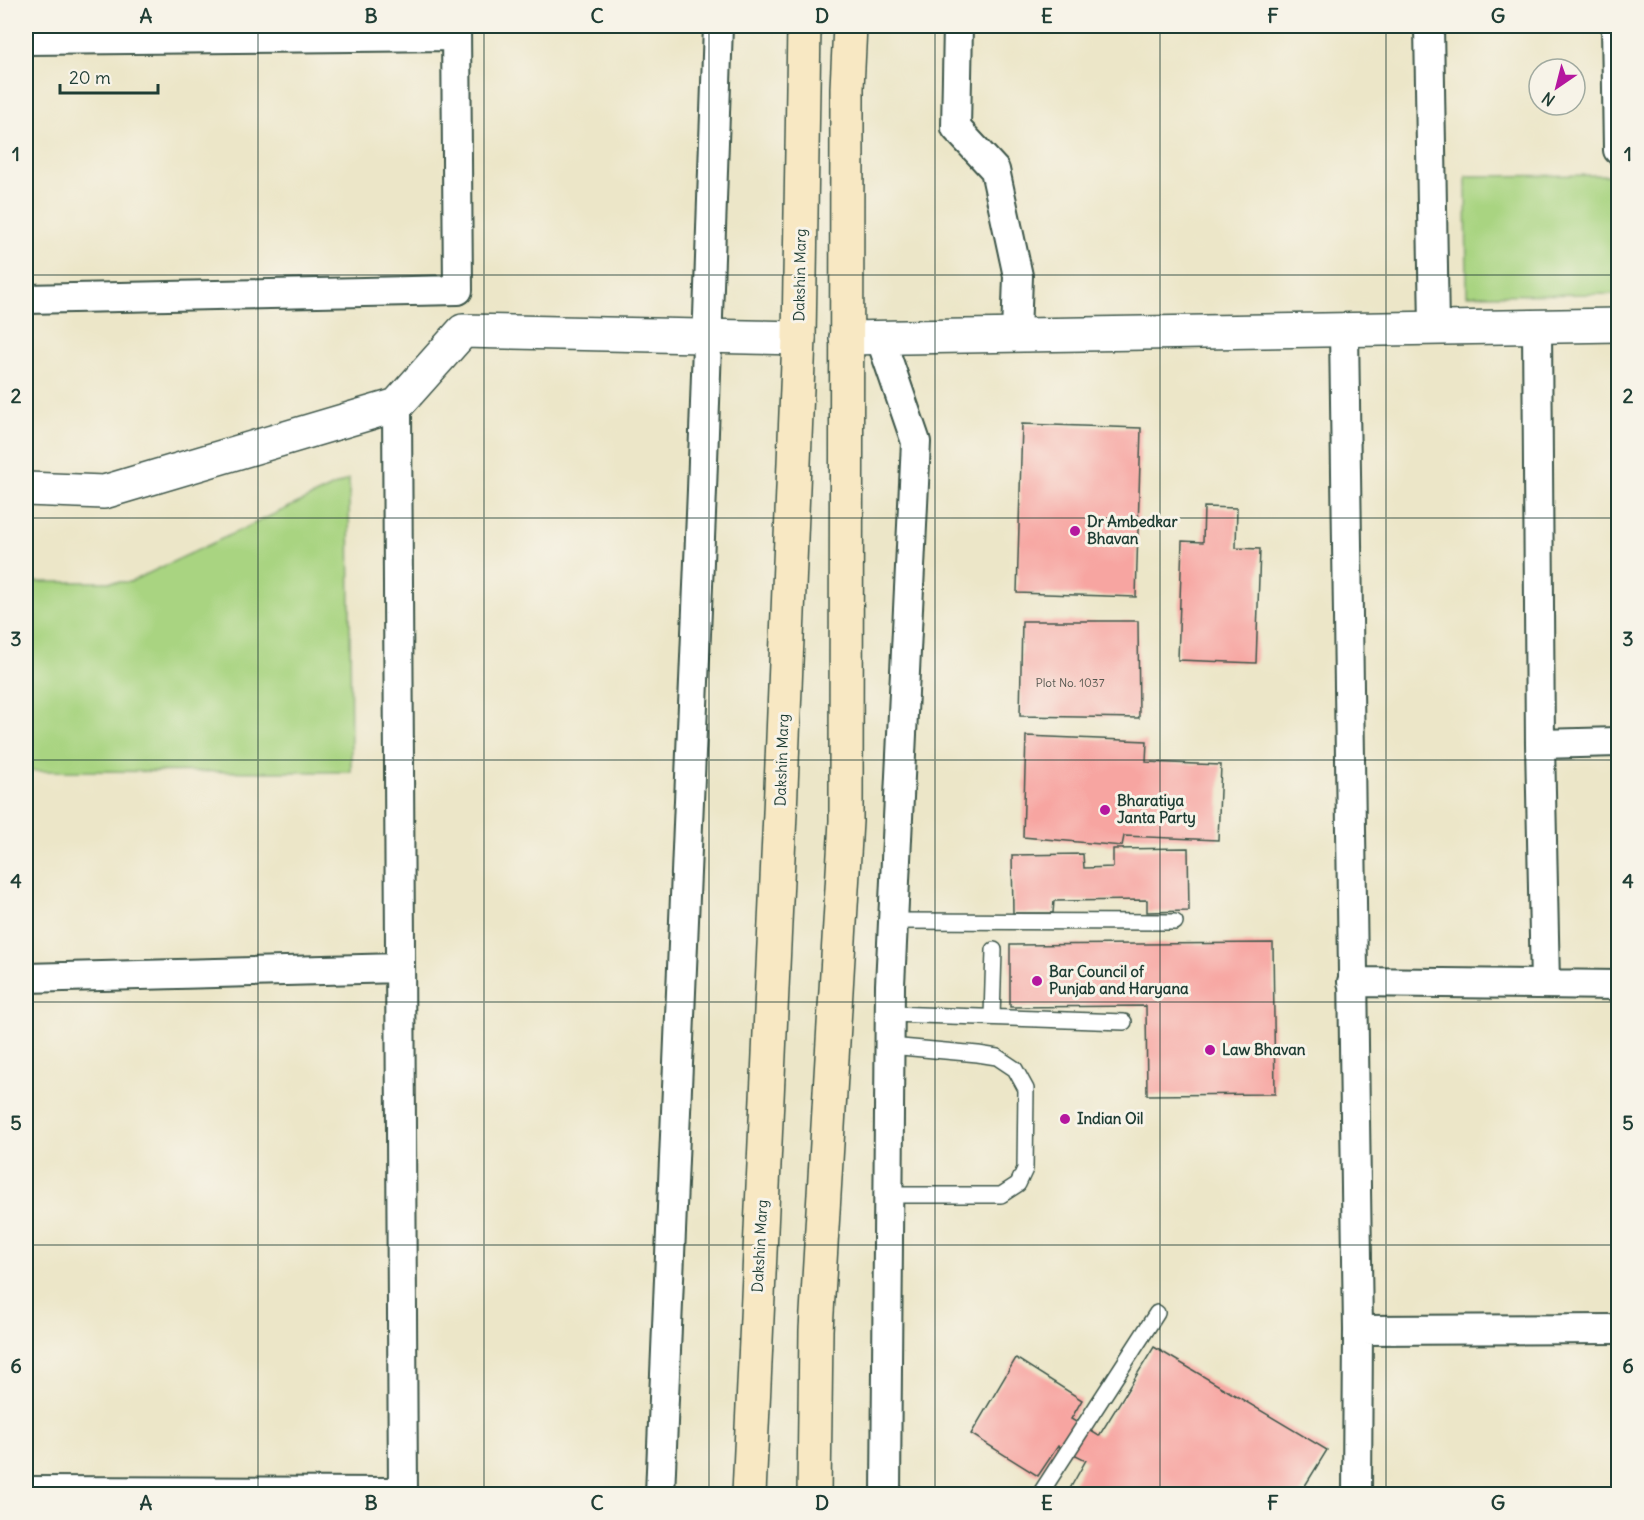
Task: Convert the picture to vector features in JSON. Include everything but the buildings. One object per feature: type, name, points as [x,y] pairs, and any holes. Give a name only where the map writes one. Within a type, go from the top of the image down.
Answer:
[{"type":"main road","name":"Dakshin Marg","points":[[749,1494],[799,338],[804,26]]},
{"type":"main road","points":[[814,1494],[816,1330],[846,821],[847,88],[850,26]]},
{"type":"street","points":[[660,1494],[718,26]]},
{"type":"street","points":[[958,26],[956,128],[995,170],[1018,276],[1016,335]]},
{"type":"street","points":[[1429,26],[1434,328]]},
{"type":"street","points":[[1616,26],[1618,150]]},
{"type":"street","points":[[26,40],[183,32],[456,31],[458,290],[463,332]]},
{"type":"street","points":[[26,299],[458,290]]},
{"type":"street","points":[[846,338],[1618,325]]},
{"type":"street","points":[[1537,326],[1540,744],[1545,984]]},
{"type":"street","points":[[1344,330],[1358,1330],[1357,1494]]},
{"type":"street","points":[[26,489],[104,492],[397,405],[463,332],[799,338]]},
{"type":"street","points":[[880,337],[916,442],[890,1014],[886,1494]]},
{"type":"street","points":[[26,1491],[403,1493],[397,405]]},
{"type":"street","points":[[1540,744],[1618,742]]},
{"type":"street","points":[[26,978],[400,968]]},
{"type":"street","points":[[1352,982],[1618,985]]},
{"type":"street","points":[[1358,1330],[1618,1329]]},
{"type":"lane","points":[[893,921],[1175,922]]},
{"type":"lane","points":[[992,1017],[994,950]]},
{"type":"lane","points":[[890,1014],[1124,1022]]},
{"type":"lane","points":[[888,1195],[1001,1195],[1018,1184],[1024,1169],[1026,1089],[1015,1069],[997,1057],[978,1053],[890,1046]]},
{"type":"lane","points":[[1040,1494],[1157,1313]]},
{"type":"green space","points":[[1618,175],[1618,294],[1467,295],[1466,176]]},
{"type":"green space","points":[[349,479],[351,772],[26,771],[26,582],[130,582]]},
{"type":"place","name":"Dr Ambedkar Bhavan","points":[[1075,531]]},
{"type":"place","name":"Bharatiya Janta Party","points":[[1105,810]]},
{"type":"place","name":"Bar Council of Punjab and Haryana","points":[[1037,981]]},
{"type":"place","name":"Law Bhavan","points":[[1210,1050]]},
{"type":"place","name":"Indian Oil","points":[[1065,1119]]}]
